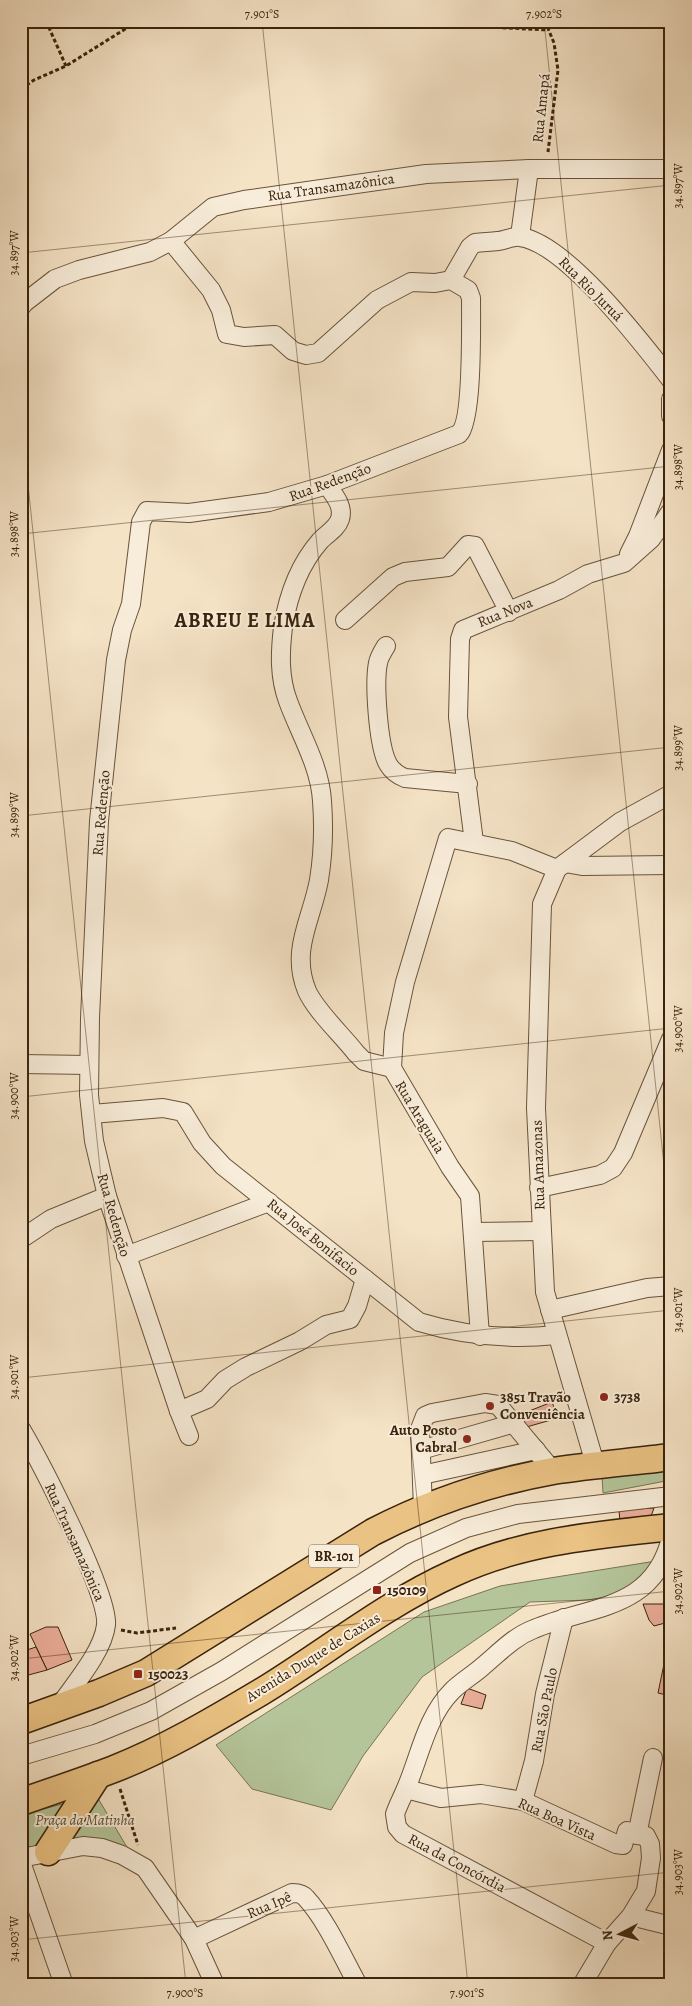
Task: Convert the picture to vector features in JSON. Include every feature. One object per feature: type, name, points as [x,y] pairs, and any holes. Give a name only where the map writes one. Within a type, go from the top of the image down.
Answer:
[{"type":"highway","name":"BR-101","points":[[21,1720],[58,1708],[146,1674],[373,1532],[423,1509],[498,1483],[553,1472],[671,1457]]},
{"type":"highway","name":"Avenida Duque de Caxias","points":[[21,1802],[106,1772],[154,1752],[253,1696],[413,1594],[454,1572],[484,1561],[557,1540],[671,1527]]},
{"type":"highway","points":[[48,1852],[106,1772]]},
{"type":"street","name":"Rua Transamazônica","points":[[22,304],[55,280],[79,270],[150,252],[171,241],[213,207],[244,200],[426,174],[538,169],[671,169]]},
{"type":"street","points":[[171,241],[211,290],[221,310],[227,334],[244,337],[275,335],[293,352],[300,354],[318,353],[327,347],[377,300],[394,290],[416,281],[428,284],[451,280],[470,247],[475,243],[499,241],[520,236],[538,169]]},
{"type":"street","name":"Rua Rio Juruá","points":[[520,236],[537,243],[556,255],[580,275],[631,329],[671,380]]},
{"type":"street","name":"Rua Redenção","points":[[190,1436],[179,1411],[107,1196],[94,1141],[89,1064],[99,821],[116,660],[130,604],[142,516],[147,511],[189,513],[240,508],[269,502],[327,485],[459,434],[464,429],[469,391],[471,298],[468,290],[451,280]]},
{"type":"street","points":[[671,398],[671,416]]},
{"type":"street","points":[[624,563],[638,536],[671,450]]},
{"type":"street","points":[[327,485],[340,505],[340,520],[334,529],[320,541],[294,581],[285,617],[279,655],[282,681],[287,700],[316,768],[322,799],[322,851],[319,880],[314,905],[303,935],[301,951],[307,991],[364,1061],[392,1068]]},
{"type":"street","name":"Rua Nova","points":[[474,842],[464,783],[458,717],[460,635],[463,630],[509,612],[588,574],[624,563],[651,539],[671,511]]},
{"type":"street","points":[[345,620],[393,577],[405,572],[448,568],[468,545],[475,546],[509,612]]},
{"type":"street","points":[[386,646],[380,657],[376,680],[382,740],[387,763],[397,776],[464,783]]},
{"type":"street","points":[[561,866],[620,822],[671,794]]},
{"type":"street","name":"Rua Araguaia","points":[[474,842],[448,838],[404,982],[394,1033],[392,1068],[450,1168],[470,1196],[480,1336]]},
{"type":"street","points":[[474,842],[512,850],[561,866],[671,864]]},
{"type":"street","name":"Rua Amazonas","points":[[561,866],[542,904],[536,1108],[541,1231],[545,1292],[596,1467]]},
{"type":"street","points":[[539,1188],[600,1175],[613,1168],[623,1153],[671,1039]]},
{"type":"street","points":[[21,1064],[89,1064]]},
{"type":"street","name":"Rua José Bonifacio","points":[[92,1114],[163,1108],[183,1112],[202,1143],[222,1166],[420,1322],[480,1336],[499,1338],[556,1335]]},
{"type":"street","points":[[21,1239],[51,1219],[107,1196]]},
{"type":"street","points":[[126,1256],[269,1202]]},
{"type":"street","points":[[473,1232],[541,1231]]},
{"type":"street","points":[[179,1411],[207,1399],[225,1380],[246,1367],[300,1341],[326,1325],[350,1318],[357,1306],[365,1279]]},
{"type":"street","points":[[550,1310],[639,1290],[671,1286]]},
{"type":"street","points":[[423,1509],[422,1420],[425,1416],[432,1413],[485,1403],[504,1409],[553,1472]]},
{"type":"street","points":[[421,1450],[515,1424]]},
{"type":"street","name":"Rua Transamazônica","points":[[21,1428],[94,1580],[104,1608],[106,1625],[99,1646],[58,1708]]},
{"type":"street","points":[[422,1475],[536,1450]]},
{"type":"street","points":[[21,1756],[95,1734],[151,1711],[222,1671],[410,1553],[466,1528],[518,1514],[671,1496]]},
{"type":"street","name":"Rua da Concórdia","points":[[607,1943],[403,1834],[397,1827],[395,1814],[432,1720],[441,1704],[453,1690],[506,1645],[532,1629],[622,1601],[640,1591],[650,1582],[660,1566],[671,1538]]},
{"type":"street","name":"Rua São Paulo","points":[[523,1801],[534,1761],[545,1694],[564,1618]]},
{"type":"street","points":[[582,1985],[607,1943],[631,1916],[646,1891],[651,1858],[649,1839],[637,1835],[652,1758]]},
{"type":"street","name":"Rua Boa Vista","points":[[406,1789],[441,1798],[482,1794],[523,1801],[616,1844],[623,1845],[627,1831],[637,1835]]},
{"type":"street","points":[[21,1858],[83,1846],[102,1848],[122,1855],[145,1868],[194,1939],[215,1985]]},
{"type":"street","points":[[21,1862],[64,1985]]},
{"type":"street","name":"Rua Ipê","points":[[194,1939],[292,1893],[298,1894],[306,1898],[318,1914],[358,1985]]},
{"type":"street","points":[[631,1916],[671,1926]]},
{"type":"path","points":[[46,21],[66,66]]},
{"type":"path","points":[[21,89],[34,80],[66,66],[138,21]]},
{"type":"path","points":[[478,21],[488,27],[548,30]]},
{"type":"path","name":"Rua Amapá","points":[[538,169],[558,70],[554,44],[545,21]]},
{"type":"path","points":[[106,1772],[145,1868]]},
{"type":"green space","points":[[671,1466],[671,1480],[603,1493],[602,1476]]},
{"type":"green space","points":[[656,1561],[652,1588],[589,1600],[530,1602],[422,1677],[363,1756],[331,1810],[252,1789],[216,1745],[424,1612],[500,1586]]},
{"type":"green space","name":"Praça da Matinha","points":[[96,1795],[131,1854],[21,1854],[21,1815]]},
{"type":"building","points":[[552,1402],[558,1418],[523,1428],[519,1415]]},
{"type":"building","points":[[654,1508],[650,1519],[620,1522],[619,1510]]},
{"type":"building","points":[[643,1604],[667,1604],[665,1623],[654,1626],[649,1620]]},
{"type":"building","points":[[46,1627],[58,1627],[72,1660],[47,1670],[30,1634]]},
{"type":"building","points":[[36,1647],[47,1670],[21,1677],[21,1652]]},
{"type":"building","points":[[664,1664],[671,1666],[671,1696],[658,1693]]},
{"type":"building","points":[[467,1688],[486,1695],[482,1709],[461,1704]]},
{"type":"place","name":"3738","points":[[604,1397]]},
{"type":"place","name":"3851 Travão Conveniência","points":[[490,1406]]},
{"type":"place","name":"Auto Posto Cabral","points":[[467,1439]]},
{"type":"place","name":"150109","points":[[377,1590]]},
{"type":"place","name":"150023","points":[[138,1674]]},
{"type":"district","name":"ABREU E LIMA","points":[[245,620]]}]
